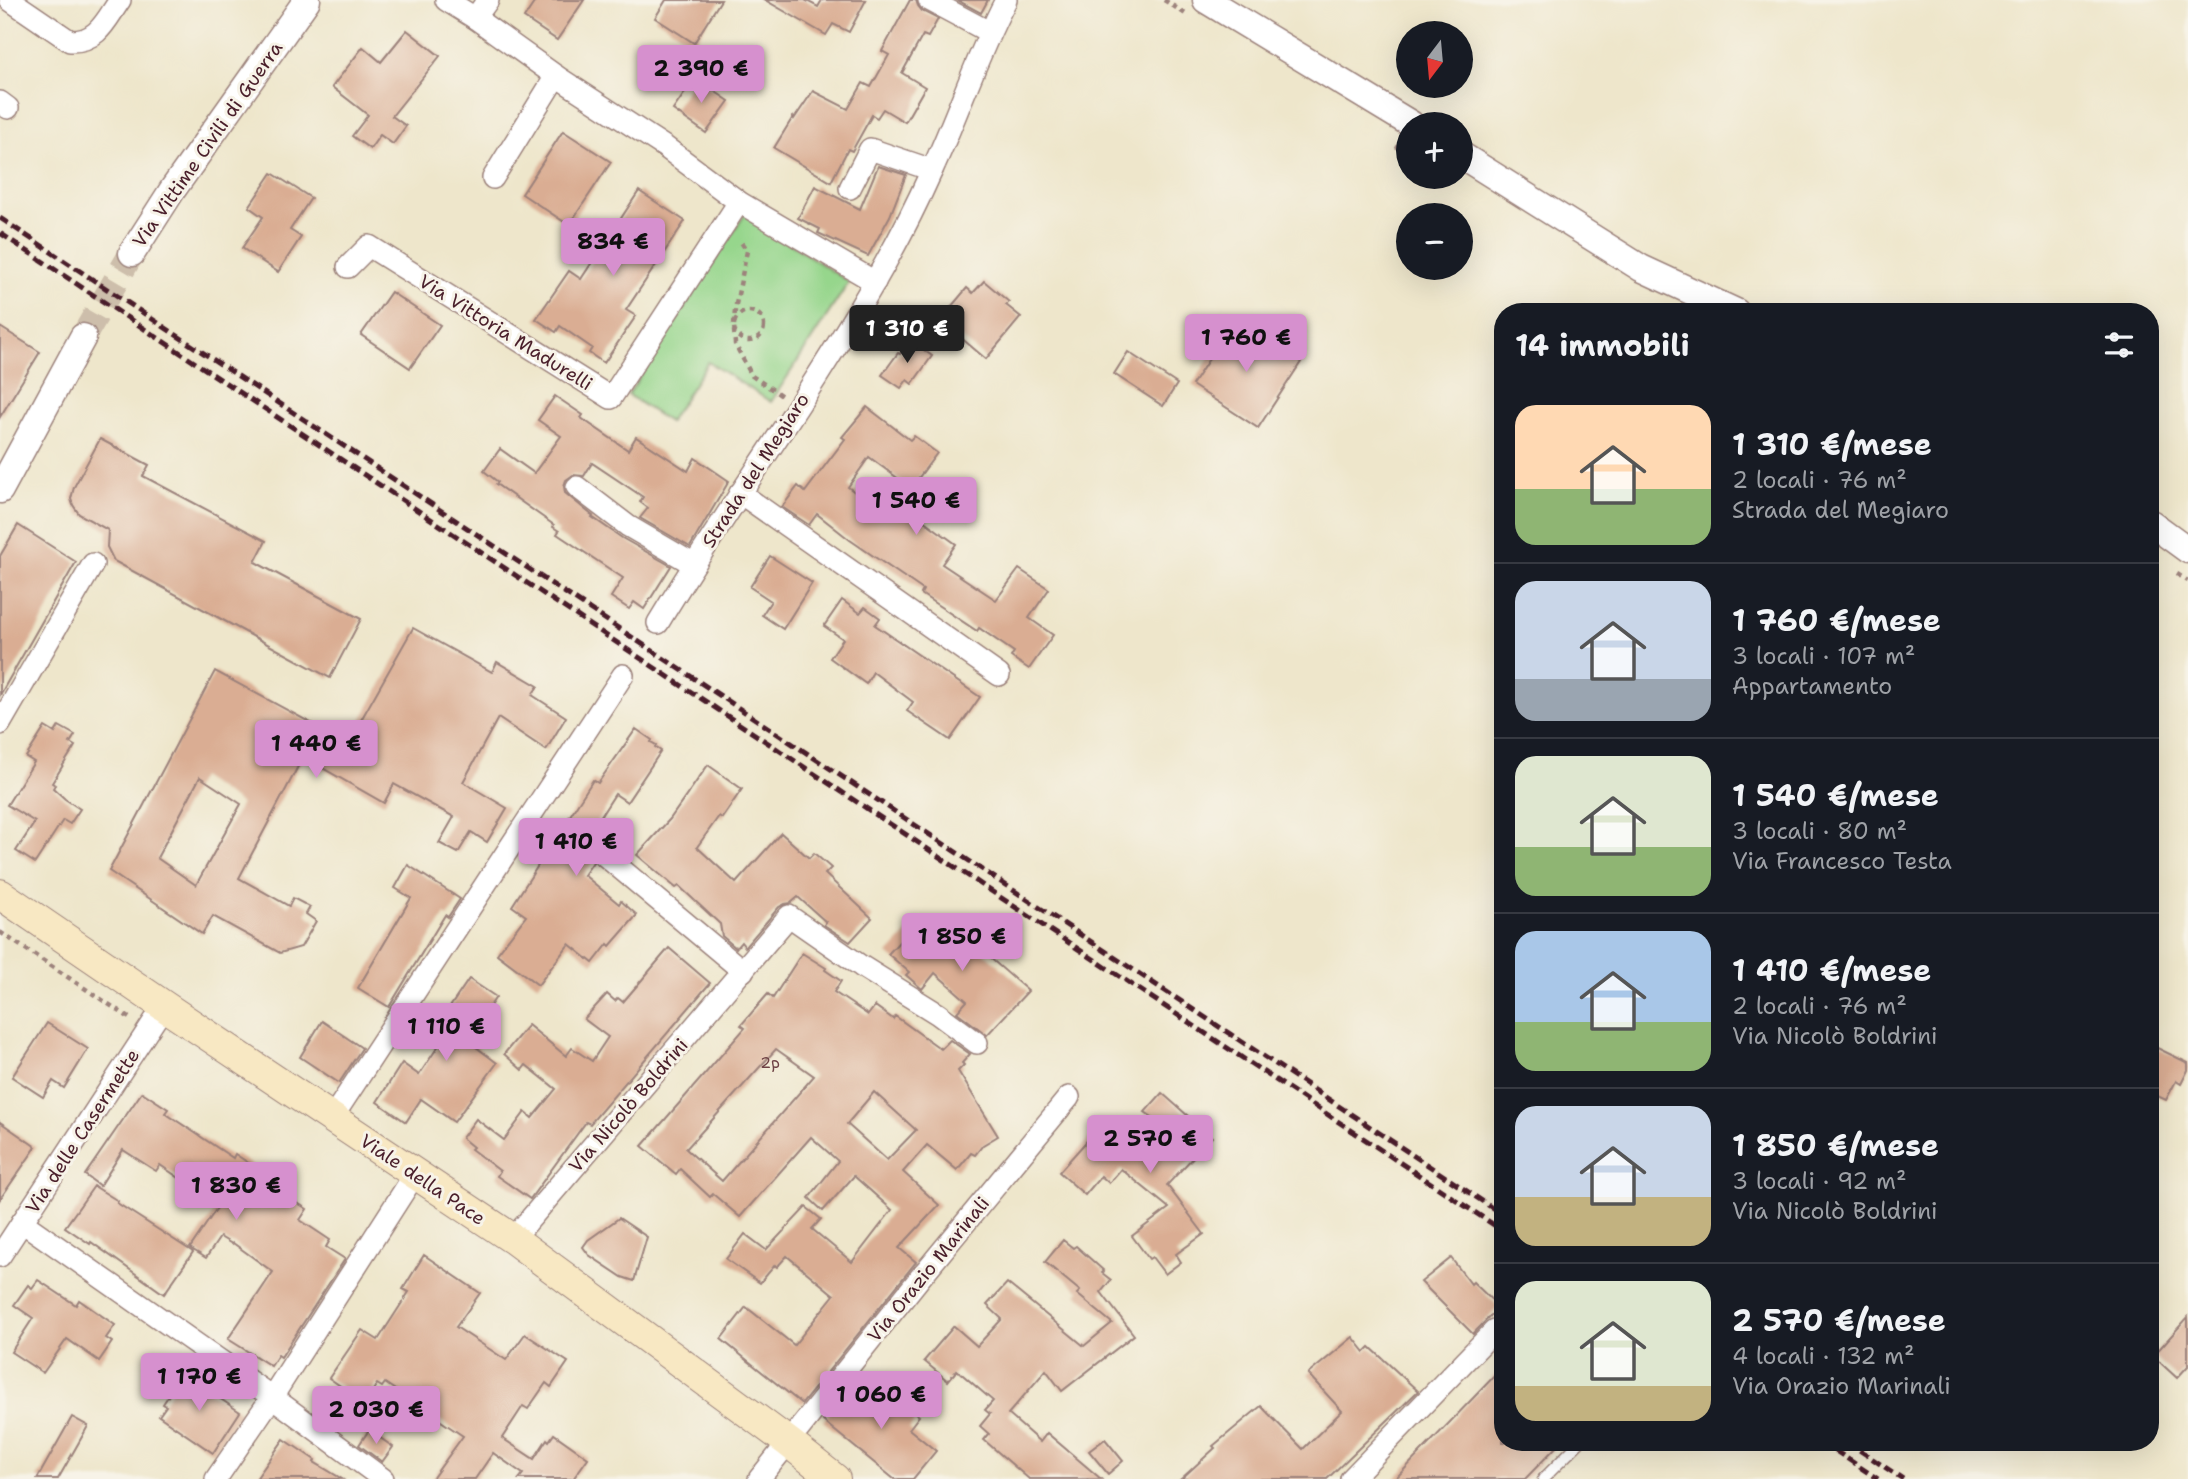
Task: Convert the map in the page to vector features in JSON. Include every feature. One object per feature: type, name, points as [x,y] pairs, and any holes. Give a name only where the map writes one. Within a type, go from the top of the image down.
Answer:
[{"type":"main road","name":"Viale della Pace","points":[[0,894],[156,1018],[332,1118],[513,1239],[835,1479]]},
{"type":"street","points":[[10,0],[70,41],[90,38],[120,0]]},
{"type":"street","name":"Via Vittime Civili di Guerra","points":[[132,253],[173,189],[307,0]]},
{"type":"street","points":[[446,0],[665,147],[739,202],[875,282]]},
{"type":"street","points":[[475,18],[488,0]]},
{"type":"street","points":[[929,0],[989,32]]},
{"type":"street","name":"Strada del Megiaro","points":[[658,623],[693,564],[797,407],[875,282],[932,170],[989,32],[1006,0]]},
{"type":"street","points":[[1206,0],[1396,115]]},
{"type":"street","points":[[493,178],[556,76]]},
{"type":"street","points":[[850,188],[870,149],[932,170]]},
{"type":"street","points":[[1473,163],[1641,268],[1717,303]]},
{"type":"street","name":"Via Vittoria Madurelli","points":[[348,267],[369,246],[611,398],[739,202]]},
{"type":"street","points":[[0,490],[83,337]]},
{"type":"street","points":[[577,487],[628,526],[693,564]]},
{"type":"street","points":[[740,492],[999,675]]},
{"type":"street","points":[[2159,529],[2188,550]]},
{"type":"street","points":[[0,724],[93,564]]},
{"type":"street","points":[[332,1118],[623,675]]},
{"type":"street","points":[[603,854],[743,971]]},
{"type":"street","name":"Via Nicolò Boldrini","points":[[513,1239],[789,916],[977,1042]]},
{"type":"street","name":"Via delle Casermette","points":[[0,1256],[156,1018]]},
{"type":"street","name":"Via Orazio Marinali","points":[[760,1479],[1069,1097]]},
{"type":"street","points":[[216,1479],[415,1174]]},
{"type":"street","points":[[22,1222],[272,1397],[383,1479]]},
{"type":"street","points":[[1351,1479],[1494,1331]]},
{"type":"lane","points":[[1543,1479],[1571,1451]]},
{"type":"path","points":[[724,224],[747,251],[735,309],[735,344],[752,376],[797,407]]},
{"type":"path","points":[[752,311],[761,316],[765,325],[762,335],[754,341],[744,341],[734,327],[738,316],[752,311]]},
{"type":"path","points":[[0,932],[156,1018]]},
{"type":"green space","points":[[745,214],[849,282],[771,402],[708,362],[669,422],[628,395]]},
{"type":"building","points":[[536,0],[584,0],[557,40],[524,18]]},
{"type":"building","points":[[666,0],[721,0],[694,43],[655,18]]},
{"type":"building","points":[[765,0],[805,0],[818,7],[822,0],[866,0],[849,32],[833,24],[826,35]]},
{"type":"building","points":[[910,0],[916,0],[922,11],[938,19],[928,37],[923,35],[902,73],[925,87],[905,122],[883,109],[877,118],[872,115],[852,151],[848,149],[831,182],[774,148],[813,91],[848,109],[863,83],[871,87],[889,55],[882,51]]},
{"type":"building","points":[[957,0],[988,0],[981,13]]},
{"type":"building","points":[[407,30],[440,56],[392,116],[406,126],[393,144],[380,135],[370,149],[352,136],[368,115],[332,87],[363,47],[381,62]]},
{"type":"building","points":[[695,78],[729,101],[706,133],[673,110]]},
{"type":"building","points":[[563,131],[611,162],[569,225],[522,194]]},
{"type":"building","points":[[878,166],[906,175],[890,216],[868,256],[818,233],[820,229],[798,218],[815,186],[860,209]]},
{"type":"building","points":[[272,173],[311,198],[290,230],[301,237],[278,272],[242,248],[263,217],[249,207]]},
{"type":"building","points":[[639,191],[685,221],[626,310],[636,316],[604,363],[589,353],[592,348],[560,326],[556,332],[536,319],[569,271],[581,279]]},
{"type":"building","points":[[984,281],[1009,302],[1006,305],[1021,317],[986,359],[940,320],[967,288],[973,293]]},
{"type":"building","points":[[391,292],[440,325],[410,368],[361,335]]},
{"type":"building","points":[[1235,319],[1301,362],[1258,428],[1192,385]]},
{"type":"building","points":[[0,327],[40,352],[0,417]]},
{"type":"building","points":[[910,340],[932,356],[912,384],[907,380],[901,388],[882,375]]},
{"type":"building","points":[[1128,352],[1177,384],[1163,406],[1114,374]]},
{"type":"building","points":[[555,396],[583,415],[581,418],[628,450],[636,437],[688,471],[695,458],[729,481],[690,547],[640,518],[648,508],[640,502],[643,497],[592,463],[584,476],[573,475],[566,480],[565,493],[592,517],[671,566],[644,609],[634,602],[629,609],[611,597],[623,578],[557,534],[559,531],[554,525],[496,484],[498,482],[484,471],[500,449],[534,473],[561,436],[538,420]]},
{"type":"building","points":[[867,407],[910,440],[914,436],[937,453],[911,488],[869,457],[848,487],[886,515],[895,500],[956,544],[942,564],[996,600],[1019,569],[1049,589],[1029,618],[1053,635],[1029,669],[1011,657],[1014,652],[921,594],[923,590],[817,514],[809,525],[782,507],[798,486],[805,492],[845,439],[842,437]]},
{"type":"building","points":[[100,439],[149,465],[143,476],[266,541],[255,562],[361,619],[330,678],[114,561],[107,547],[108,530],[79,514],[71,499],[74,487]]},
{"type":"building","points":[[18,525],[76,562],[0,695],[0,556]]},
{"type":"building","points":[[770,556],[812,583],[783,629],[762,615],[771,601],[750,587]]},
{"type":"building","points":[[842,600],[860,613],[865,607],[880,618],[875,625],[980,697],[950,740],[907,711],[913,702],[873,672],[866,684],[830,658],[843,639],[824,626]]},
{"type":"building","points":[[413,628],[492,672],[497,662],[538,686],[532,695],[566,717],[546,750],[498,718],[463,782],[507,808],[487,842],[471,832],[458,853],[439,843],[454,817],[394,784],[384,803],[303,757],[239,878],[289,906],[293,898],[310,907],[306,914],[316,921],[301,947],[280,953],[213,916],[202,934],[109,871],[215,671],[348,743]],"holes":[[[200,777],[241,804],[196,885],[157,858]]]},
{"type":"building","points":[[59,726],[75,735],[70,743],[75,746],[52,783],[55,785],[53,788],[80,809],[70,824],[63,820],[35,863],[16,851],[35,822],[7,805],[34,762],[26,757],[45,727],[55,733]]},
{"type":"building","points":[[636,729],[652,740],[655,747],[661,751],[627,802],[615,794],[595,825],[609,836],[606,841],[593,846],[590,852],[593,862],[584,875],[637,915],[593,963],[569,944],[538,985],[497,954],[526,916],[512,906],[593,780],[598,783]]},
{"type":"building","points":[[708,765],[742,789],[697,847],[736,883],[781,833],[809,858],[814,853],[831,868],[825,874],[872,918],[850,942],[824,925],[826,922],[798,897],[779,907],[745,947],[741,942],[736,948],[722,936],[720,924],[679,886],[676,888],[637,855],[670,819]]},
{"type":"building","points":[[408,865],[460,899],[448,917],[445,915],[389,1007],[358,988],[411,898],[395,888]]},
{"type":"building","points":[[956,919],[985,945],[981,950],[1028,991],[987,1035],[957,1012],[967,1001],[935,973],[922,989],[906,975],[909,972],[888,954],[912,928],[933,946]]},
{"type":"building","points":[[669,948],[710,983],[590,1124],[586,1122],[530,1199],[497,1176],[500,1171],[471,1149],[473,1147],[462,1138],[476,1119],[504,1140],[525,1112],[532,1118],[556,1089],[526,1065],[522,1070],[504,1054],[528,1025],[566,1056],[572,1048],[592,1061],[608,1037],[584,1019],[607,994],[615,1001],[618,998],[623,1002]]},
{"type":"building","points":[[802,953],[841,981],[834,992],[868,1015],[875,1006],[893,1019],[895,1016],[941,1049],[950,1040],[970,1054],[958,1071],[998,1136],[983,1145],[975,1155],[971,1153],[957,1170],[927,1145],[903,1172],[939,1205],[899,1248],[916,1262],[802,1404],[721,1339],[746,1307],[794,1345],[834,1295],[787,1256],[777,1267],[775,1265],[760,1283],[726,1259],[745,1234],[766,1250],[806,1207],[821,1219],[812,1229],[852,1262],[892,1210],[854,1176],[823,1211],[809,1198],[838,1161],[811,1137],[740,1217],[713,1194],[710,1197],[680,1169],[676,1174],[642,1146],[745,1028],[741,1025],[768,994],[773,998]],"holes":[[[776,1049],[814,1076],[722,1181],[686,1149]],[[874,1092],[916,1130],[887,1160],[847,1124]]]},
{"type":"building","points":[[469,979],[496,997],[467,1040],[497,1063],[454,1122],[421,1099],[406,1122],[377,1102],[402,1063],[419,1075],[443,1039],[433,1032]]},
{"type":"building","points":[[322,1021],[362,1048],[339,1083],[300,1057]]},
{"type":"building","points":[[47,1023],[88,1049],[64,1088],[53,1081],[43,1097],[12,1077]]},
{"type":"building","points":[[2159,1049],[2188,1063],[2188,1070],[2181,1084],[2176,1081],[2166,1100],[2159,1097]]},
{"type":"building","points":[[142,1092],[168,1109],[165,1113],[233,1158],[235,1154],[292,1192],[288,1197],[307,1209],[300,1220],[330,1240],[326,1247],[345,1259],[281,1357],[278,1355],[271,1366],[228,1339],[273,1272],[233,1243],[220,1237],[206,1258],[190,1248],[219,1205],[160,1165],[156,1171],[123,1150],[100,1186],[85,1175]]},
{"type":"building","points":[[1162,1093],[1212,1137],[1167,1185],[1204,1234],[1176,1254],[1181,1262],[1165,1274],[1152,1257],[1149,1259],[1132,1236],[1169,1208],[1121,1169],[1109,1183],[1101,1176],[1085,1195],[1059,1172],[1093,1134],[1119,1156],[1152,1117],[1145,1112]]},
{"type":"building","points":[[0,1122],[36,1147],[0,1199]]},
{"type":"building","points":[[94,1186],[193,1252],[164,1294],[91,1242],[90,1244],[65,1227]]},
{"type":"building","points":[[619,1218],[647,1237],[634,1281],[622,1277],[589,1255],[583,1247],[588,1240]]},
{"type":"building","points":[[1063,1240],[1073,1248],[1076,1246],[1111,1280],[1101,1292],[1134,1335],[1062,1391],[1046,1370],[1008,1414],[1040,1442],[1047,1433],[1101,1479],[1029,1479],[984,1440],[989,1434],[980,1426],[990,1414],[985,1410],[993,1401],[957,1370],[948,1381],[924,1361],[954,1326],[977,1346],[1002,1319],[987,1305],[1007,1283],[1084,1346],[1112,1323],[1077,1294],[1080,1291],[1045,1262]]},
{"type":"building","points":[[424,1255],[480,1293],[456,1327],[506,1360],[525,1334],[568,1362],[551,1387],[546,1383],[528,1409],[523,1406],[502,1438],[534,1459],[547,1439],[549,1441],[554,1434],[588,1458],[573,1479],[519,1479],[523,1474],[493,1453],[475,1479],[432,1479],[463,1436],[385,1383],[382,1387],[377,1384],[365,1403],[329,1378],[362,1330],[378,1340],[409,1292],[403,1289]]},
{"type":"building","points":[[1451,1258],[1471,1284],[1473,1282],[1494,1302],[1494,1312],[1473,1334],[1421,1282]]},
{"type":"building","points":[[38,1280],[76,1305],[79,1300],[115,1325],[106,1338],[112,1342],[99,1361],[67,1339],[43,1373],[11,1352],[33,1318],[14,1305],[28,1285],[32,1288]]},
{"type":"building","points":[[2188,1317],[2188,1366],[2177,1378],[2159,1362],[2159,1349]]},
{"type":"building","points":[[1353,1337],[1365,1352],[1370,1347],[1418,1391],[1327,1479],[1181,1479],[1215,1448],[1213,1446],[1261,1406],[1303,1449],[1342,1411],[1308,1374]]},
{"type":"building","points":[[183,1374],[240,1412],[213,1453],[159,1416],[166,1406],[163,1404]]},
{"type":"building","points":[[1494,1376],[1494,1451],[1552,1451],[1525,1479],[1395,1479]]},
{"type":"building","points":[[852,1384],[871,1398],[881,1386],[919,1416],[909,1429],[936,1451],[913,1479],[894,1479],[823,1421]]},
{"type":"building","points":[[72,1417],[88,1426],[83,1435],[58,1479],[37,1479]]},
{"type":"building","points":[[369,1430],[393,1447],[382,1462],[359,1445]]},
{"type":"building","points":[[284,1439],[315,1460],[314,1462],[342,1479],[256,1479]]},
{"type":"building","points":[[1105,1439],[1123,1461],[1108,1474],[1089,1451]]},
{"type":"tunnel","points":[[83,337],[132,253]]},
{"type":"railway","points":[[0,218],[1494,1209]]},
{"type":"railway","points":[[0,233],[1494,1225]]},
{"type":"railway","points":[[1836,1451],[1878,1479]]},
{"type":"railway","points":[[1861,1451],[1903,1479]]}]
